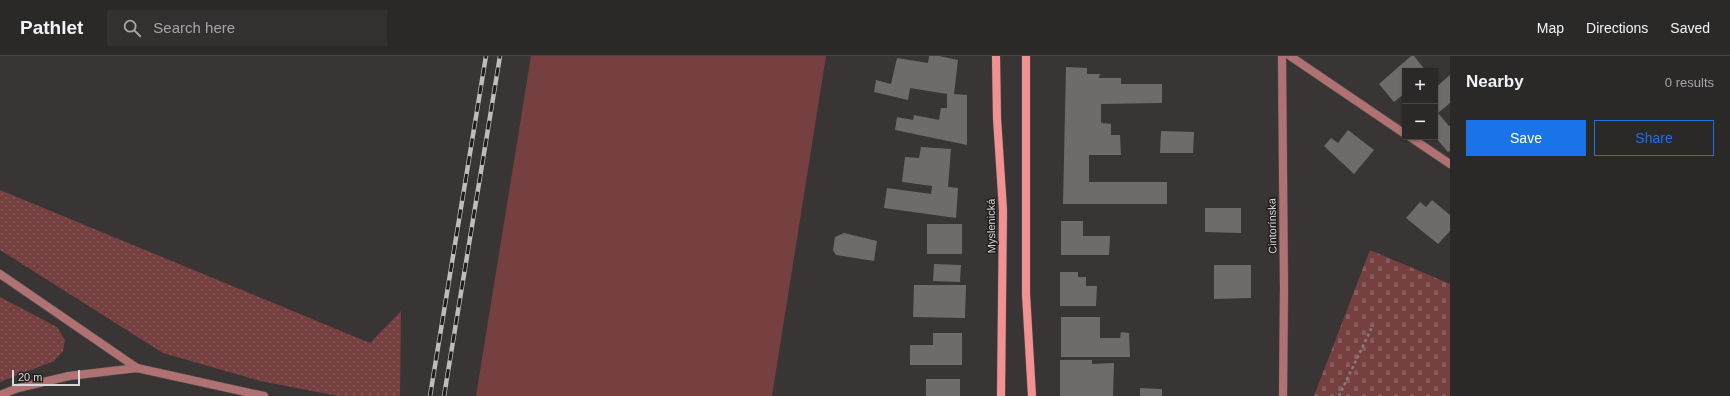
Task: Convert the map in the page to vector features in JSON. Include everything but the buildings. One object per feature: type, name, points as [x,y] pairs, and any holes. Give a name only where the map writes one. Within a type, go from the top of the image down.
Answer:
[{"type":"main road","name":"Myslenická","points":[[996,56],[997,118],[1003,210],[1001,396]]},
{"type":"main road","points":[[1026,56],[1026,294],[1032,396]]},
{"type":"street","name":"Cintorínska","points":[[1282,56],[1284,281],[1283,396]]},
{"type":"street","points":[[1290,56],[1402,132]]},
{"type":"street","points":[[1414,140],[1450,164]]},
{"type":"street","points":[[0,274],[137,368]]},
{"type":"street","points":[[0,395],[18,388],[69,376],[137,368],[264,396]]},
{"type":"path","points":[[1339,396],[1374,325]]},
{"type":"green space","points":[[531,56],[826,56],[772,396],[476,396]]},
{"type":"green space","points":[[0,190],[370,343],[401,311],[400,396],[338,396],[260,381],[163,353],[0,250]]},
{"type":"green space","points":[[1370,250],[1450,284],[1450,396],[1314,396]]},
{"type":"green space","points":[[0,297],[57,327],[65,340],[63,351],[54,361],[0,382]]},
{"type":"railway","points":[[430,396],[486,56]]},
{"type":"railway","points":[[444,396],[500,56]]}]
